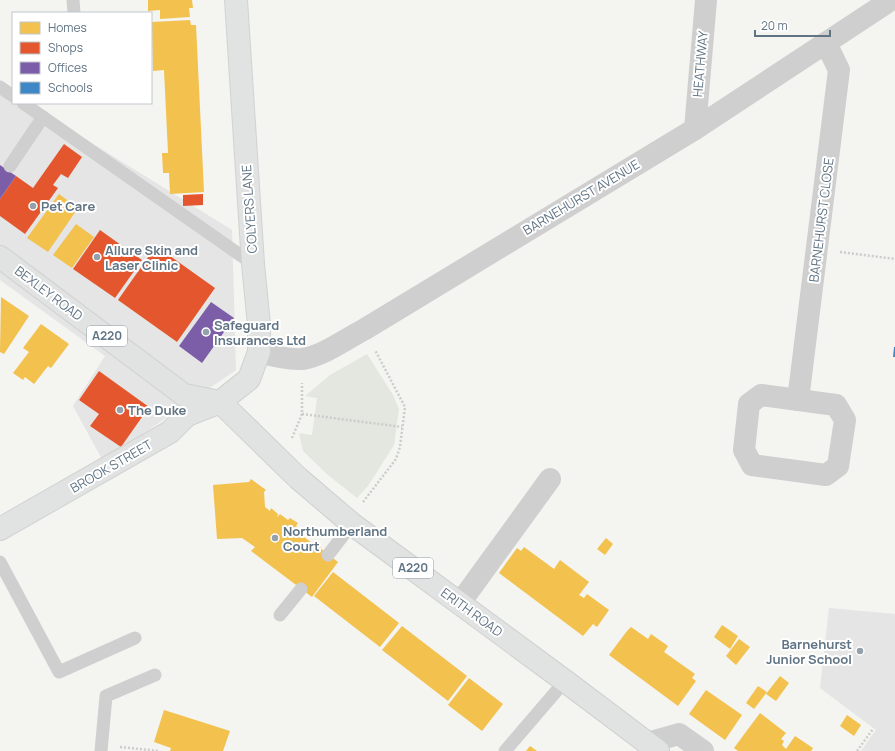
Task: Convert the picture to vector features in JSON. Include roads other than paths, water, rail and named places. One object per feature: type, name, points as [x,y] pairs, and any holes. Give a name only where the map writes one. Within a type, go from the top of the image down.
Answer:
[{"type":"main road","name":"COLYERS LANE","points":[[220,402],[249,379],[259,352],[259,325],[253,264],[236,0]]},
{"type":"main road","name":"BEXLEY ROAD","points":[[0,256],[184,395],[220,402]]},
{"type":"main road","name":"ERITH ROAD","points":[[220,402],[298,478],[350,522],[565,680],[652,747]]},
{"type":"main road","name":"BROOK STREET","points":[[0,530],[170,432],[187,416],[220,402]]},
{"type":"street","name":"HEATHWAY","points":[[695,129],[706,0]]},
{"type":"street","name":"BARNEHURST AVENUE","points":[[259,352],[277,358],[302,359],[318,355],[365,329],[695,129],[891,0]]},
{"type":"street","name":"BARNEHURST CLOSE","points":[[798,400],[818,250],[839,70],[826,43]]},
{"type":"street","points":[[761,395],[798,400],[836,405],[845,420],[838,466],[826,475],[752,465],[744,450],[749,404],[761,395]]},
{"type":"street","points":[[460,603],[550,479]]},
{"type":"street","points":[[652,747],[679,734],[703,751]]},
{"type":"lane","points":[[73,0],[74,12]]},
{"type":"lane","points":[[0,87],[12,95]]},
{"type":"lane","points":[[24,104],[253,264]]},
{"type":"lane","points":[[10,166],[43,118]]},
{"type":"lane","points":[[328,555],[350,522]]},
{"type":"lane","points":[[0,562],[59,672],[135,638]]},
{"type":"lane","points":[[280,615],[301,589]]},
{"type":"lane","points":[[101,751],[106,696],[155,675]]},
{"type":"lane","points":[[505,751],[565,680]]},
{"type":"place","name":"Pet Care","points":[[33,206]]},
{"type":"place","name":"Allure Skin and Laser Clinic","points":[[97,257]]},
{"type":"place","name":"Safeguard Insurances Ltd","points":[[206,332]]},
{"type":"place","name":"The Duke","points":[[120,410]]},
{"type":"place","name":"Northumberland Court","points":[[275,538]]},
{"type":"place","name":"Barnehurst Junior School","points":[[860,651]]}]
